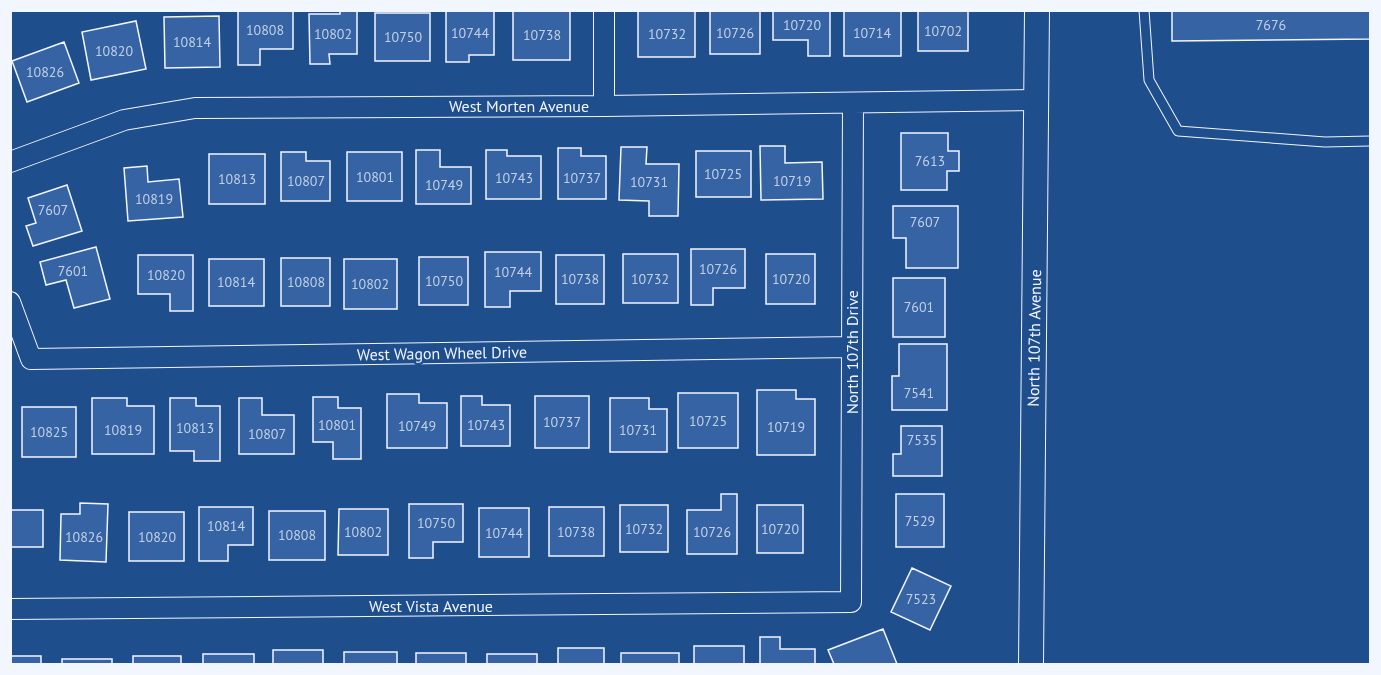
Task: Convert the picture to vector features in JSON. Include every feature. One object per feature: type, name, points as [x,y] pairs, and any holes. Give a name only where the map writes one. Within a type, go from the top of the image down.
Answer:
[{"type":"street","points":[[604,10],[604,106]]},
{"type":"street","name":"North 107th Avenue","points":[[1030,664],[1037,10]]},
{"type":"street","name":"West Morten Avenue","points":[[10,162],[124,120],[195,108],[604,106],[1036,100]]},
{"type":"street","name":"North 107th Drive","points":[[851,602],[853,103]]},
{"type":"street","name":"West Wagon Wheel Drive","points":[[10,302],[31,358],[852,347]]},
{"type":"street","name":"West Vista Avenue","points":[[10,609],[851,602]]},
{"type":"lane","points":[[1144,10],[1149,80],[1178,131],[1325,142],[1371,141]]},
{"type":"building","points":[[238,10],[293,10],[293,49],[260,49],[260,65],[238,65]]},
{"type":"building","points":[[340,10],[357,10],[357,54],[329,54],[330,64],[310,64],[309,14],[340,14]]},
{"type":"building","points":[[513,10],[570,10],[570,60],[513,60]]},
{"type":"building","points":[[638,10],[695,10],[695,57],[638,57]]},
{"type":"building","points":[[773,10],[830,10],[830,56],[808,56],[808,40],[773,40]]},
{"type":"building","points":[[844,10],[901,10],[901,56],[844,56]]},
{"type":"building","points":[[918,10],[968,10],[968,51],[918,51]]},
{"type":"building","points":[[1172,10],[1370,10],[1370,39],[1172,41]]},
{"type":"building","points":[[446,11],[494,11],[494,55],[469,55],[469,62],[446,62]]},
{"type":"building","points":[[710,11],[760,11],[760,54],[710,54]]},
{"type":"building","points":[[375,13],[430,13],[430,61],[375,61]]},
{"type":"building","points":[[219,16],[220,67],[165,68],[164,17]]},
{"type":"building","points":[[136,21],[146,69],[91,80],[82,32]]},
{"type":"building","points":[[64,42],[79,83],[27,102],[12,61]]},
{"type":"building","points":[[901,133],[948,133],[948,151],[959,151],[959,171],[947,171],[947,190],[901,190]]},
{"type":"building","points":[[760,146],[785,146],[785,163],[822,162],[823,199],[761,200]]},
{"type":"building","points":[[621,147],[647,147],[646,164],[679,164],[678,216],[649,216],[649,201],[619,200]]},
{"type":"building","points":[[558,148],[581,148],[581,156],[606,156],[606,199],[558,199]]},
{"type":"building","points":[[416,150],[440,150],[440,167],[471,167],[471,204],[416,204]]},
{"type":"building","points":[[486,150],[507,150],[507,156],[541,156],[541,199],[486,199]]},
{"type":"building","points":[[696,151],[751,151],[751,197],[696,197]]},
{"type":"building","points":[[281,152],[306,152],[306,161],[330,161],[330,201],[281,201]]},
{"type":"building","points":[[347,152],[402,152],[402,201],[347,201]]},
{"type":"building","points":[[209,154],[265,154],[265,204],[209,204]]},
{"type":"building","points":[[147,166],[148,182],[179,179],[183,217],[128,221],[124,168]]},
{"type":"building","points":[[67,185],[82,231],[33,246],[26,226],[36,223],[28,198]]},
{"type":"building","points":[[893,206],[958,206],[958,268],[906,268],[906,238],[893,238]]},
{"type":"building","points":[[96,247],[110,299],[74,308],[66,280],[46,285],[40,262]]},
{"type":"building","points":[[691,249],[745,249],[745,288],[713,288],[713,305],[691,305]]},
{"type":"building","points":[[485,252],[541,252],[541,291],[510,291],[510,307],[485,307]]},
{"type":"building","points":[[623,254],[678,254],[678,303],[623,303]]},
{"type":"building","points":[[766,254],[815,254],[815,304],[766,304]]},
{"type":"building","points":[[138,255],[193,255],[193,311],[170,311],[170,294],[138,294]]},
{"type":"building","points":[[556,255],[604,255],[604,304],[556,304]]},
{"type":"building","points":[[419,257],[468,257],[468,305],[419,305]]},
{"type":"building","points":[[281,258],[330,258],[330,306],[281,306]]},
{"type":"building","points":[[209,259],[264,259],[264,306],[209,306]]},
{"type":"building","points":[[344,259],[397,259],[397,309],[344,309]]},
{"type":"building","points":[[893,278],[945,278],[945,337],[893,337]]},
{"type":"building","points":[[899,344],[947,344],[947,410],[892,410],[892,376],[899,376]]},
{"type":"building","points":[[757,390],[796,390],[796,399],[815,399],[815,455],[757,455]]},
{"type":"building","points":[[678,393],[738,393],[738,448],[678,448]]},
{"type":"building","points":[[387,394],[419,394],[419,403],[447,403],[447,448],[387,448]]},
{"type":"building","points":[[461,396],[482,396],[482,405],[510,405],[510,446],[461,446]]},
{"type":"building","points":[[535,396],[589,396],[589,448],[535,448]]},
{"type":"building","points":[[313,397],[338,397],[338,408],[361,408],[361,459],[333,459],[333,442],[313,442]]},
{"type":"building","points":[[92,398],[127,398],[127,406],[154,406],[154,454],[92,454]]},
{"type":"building","points":[[170,398],[196,398],[196,406],[220,406],[220,461],[194,461],[194,451],[170,451]]},
{"type":"building","points":[[239,398],[262,398],[262,415],[294,415],[294,454],[239,454]]},
{"type":"building","points":[[610,398],[649,398],[649,409],[667,409],[667,452],[610,452]]},
{"type":"building","points":[[22,407],[76,407],[76,457],[22,457]]},
{"type":"building","points":[[901,426],[942,426],[942,476],[893,476],[893,454],[901,454]]},
{"type":"building","points":[[721,494],[737,494],[737,554],[687,554],[687,510],[721,510]]},
{"type":"building","points":[[896,494],[944,494],[944,547],[896,547]]},
{"type":"building","points":[[80,503],[108,504],[106,562],[60,560],[61,514],[80,514]]},
{"type":"building","points":[[409,504],[463,504],[463,542],[433,542],[433,558],[409,558]]},
{"type":"building","points":[[620,505],[668,505],[668,552],[620,552]]},
{"type":"building","points":[[757,505],[803,505],[803,553],[757,553]]},
{"type":"building","points":[[199,507],[253,507],[253,545],[228,545],[228,561],[199,561]]},
{"type":"building","points":[[549,507],[604,507],[604,556],[549,556]]},
{"type":"building","points":[[479,508],[529,508],[529,557],[479,557]]},
{"type":"building","points":[[339,509],[388,509],[388,555],[338,555]]},
{"type":"building","points":[[10,510],[43,510],[43,547],[11,547],[11,564]]},
{"type":"building","points":[[269,511],[325,511],[325,560],[269,560]]},
{"type":"building","points":[[129,512],[184,512],[184,561],[129,561]]},
{"type":"building","points":[[912,568],[951,586],[930,630],[891,612]]},
{"type":"building","points":[[883,629],[897,664],[834,664],[828,650]]},
{"type":"building","points":[[760,637],[780,637],[780,649],[815,649],[815,664],[760,664]]},
{"type":"building","points":[[694,646],[744,646],[744,664],[694,664]]},
{"type":"building","points":[[558,648],[604,648],[604,664],[558,664]]},
{"type":"building","points":[[273,650],[323,650],[323,664],[273,664]]},
{"type":"building","points":[[344,652],[397,652],[397,664],[344,664]]},
{"type":"building","points":[[416,653],[466,653],[466,664],[416,664]]},
{"type":"building","points":[[621,653],[679,653],[679,664],[621,664]]},
{"type":"building","points":[[203,654],[254,654],[254,664],[203,664]]},
{"type":"building","points":[[487,654],[537,654],[537,664],[487,664]]},
{"type":"building","points":[[10,656],[41,656],[41,664],[10,664]]},
{"type":"building","points":[[133,656],[181,656],[181,664],[133,664]]},
{"type":"building","points":[[62,659],[112,659],[112,664],[62,664]]}]
